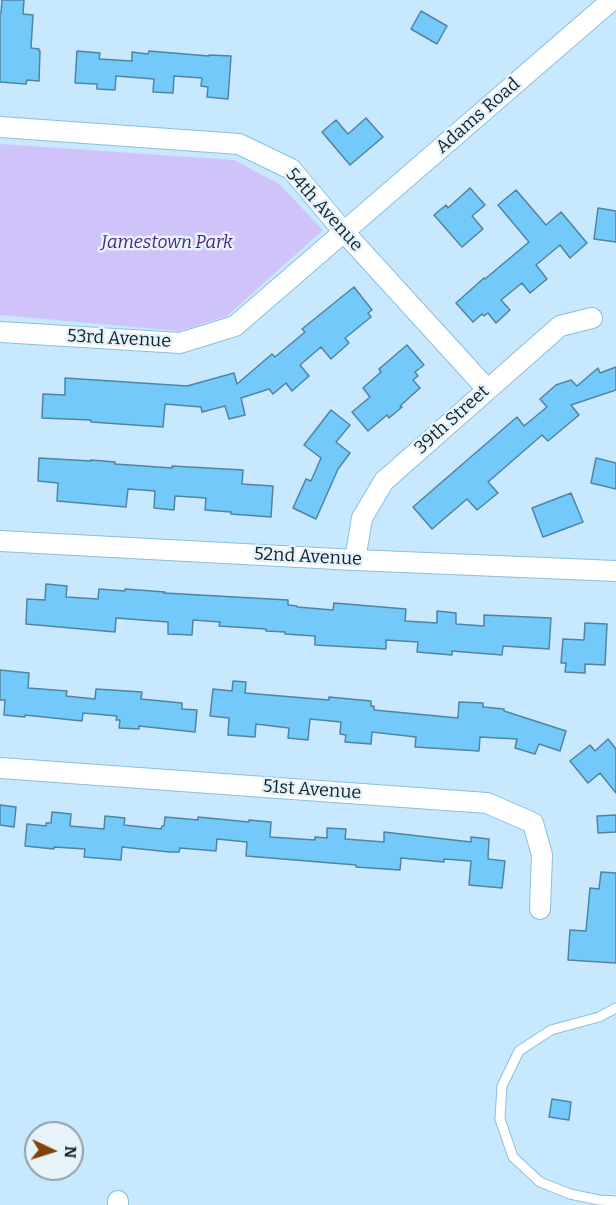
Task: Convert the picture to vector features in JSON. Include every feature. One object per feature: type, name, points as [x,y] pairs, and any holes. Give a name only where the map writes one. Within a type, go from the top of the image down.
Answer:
[{"type":"street","name":"Adams Road","points":[[344,232],[612,0]]},
{"type":"street","name":"54th Avenue","points":[[0,127],[240,144],[291,169],[344,232],[487,389]]},
{"type":"street","name":"53rd Avenue","points":[[0,332],[180,343],[235,326],[344,232]]},
{"type":"street","name":"39th Street","points":[[355,560],[362,518],[384,481],[560,326],[592,318]]},
{"type":"street","name":"52nd Avenue","points":[[0,541],[616,571]]},
{"type":"street","name":"51st Avenue","points":[[0,768],[487,803],[533,823],[542,855],[540,909]]},
{"type":"lane","points":[[616,1008],[599,1017],[551,1030],[519,1051],[502,1086],[500,1119],[513,1157],[540,1182],[570,1194],[616,1201]]},
{"type":"green space","name":"Jamestown Park","points":[[0,144],[234,160],[279,184],[323,230],[227,316],[179,331],[0,315]]},
{"type":"building","points":[[2,0],[24,0],[23,14],[33,15],[31,48],[40,51],[39,81],[27,80],[26,84],[0,82]]},
{"type":"building","points":[[421,11],[447,26],[437,44],[411,29]]},
{"type":"building","points":[[77,51],[100,53],[99,59],[132,61],[132,52],[148,54],[149,51],[231,56],[228,99],[207,97],[208,87],[201,86],[202,78],[174,76],[173,93],[153,92],[154,79],[116,76],[115,90],[97,89],[97,84],[75,83]]},
{"type":"building","points":[[366,118],[383,137],[350,165],[322,132],[336,120],[348,134]]},
{"type":"building","points":[[470,188],[485,205],[472,216],[483,229],[462,247],[434,215],[446,205],[448,208]]},
{"type":"building","points":[[516,190],[546,225],[561,212],[587,243],[570,258],[560,245],[536,265],[547,279],[530,293],[522,283],[501,300],[510,310],[496,323],[488,313],[484,316],[482,314],[473,322],[456,303],[529,242],[498,205]]},
{"type":"building","points":[[598,208],[616,211],[616,242],[594,239]]},
{"type":"building","points":[[354,287],[372,310],[368,313],[371,317],[345,338],[349,343],[331,359],[321,347],[300,365],[309,376],[292,391],[286,383],[273,394],[269,389],[241,398],[245,415],[229,419],[225,406],[202,412],[201,407],[165,404],[163,427],[42,418],[43,394],[65,395],[65,378],[187,386],[234,373],[237,384],[272,354],[275,357],[305,332],[302,329]]},
{"type":"building","points":[[407,345],[424,365],[415,372],[418,376],[413,380],[420,388],[389,418],[387,415],[368,431],[352,412],[370,397],[363,388],[381,372],[379,369]]},
{"type":"building","points":[[616,367],[616,390],[571,405],[579,415],[548,441],[542,435],[488,482],[498,493],[477,510],[467,499],[432,529],[413,507],[517,417],[524,426],[547,407],[540,399],[556,385],[571,380],[577,386],[598,368],[600,373]]},
{"type":"building","points":[[331,410],[350,425],[336,442],[350,453],[338,469],[316,519],[293,508],[306,479],[311,481],[321,458],[304,445]]},
{"type":"building","points":[[39,458],[91,460],[172,468],[172,466],[243,470],[242,484],[273,486],[271,517],[205,510],[206,498],[175,496],[174,510],[154,508],[155,491],[128,489],[126,507],[57,501],[58,483],[38,481]]},
{"type":"building","points":[[596,458],[616,463],[616,489],[591,483]]},
{"type":"building","points":[[571,493],[583,522],[543,537],[532,508]]},
{"type":"building","points":[[46,584],[67,586],[66,597],[98,599],[99,589],[125,591],[125,589],[288,600],[288,605],[297,607],[333,610],[334,603],[406,609],[405,621],[437,623],[437,611],[456,613],[456,624],[484,626],[484,615],[551,618],[549,649],[503,646],[502,655],[452,651],[452,655],[417,652],[418,642],[386,640],[386,649],[315,645],[315,636],[285,634],[285,632],[266,631],[266,629],[219,626],[220,622],[193,620],[192,635],[168,634],[168,622],[116,618],[115,632],[26,624],[27,599],[45,600]]},
{"type":"building","points":[[585,623],[607,624],[605,665],[585,664],[585,673],[565,672],[566,663],[561,663],[563,639],[584,640]]},
{"type":"building","points":[[0,670],[29,673],[28,688],[67,691],[66,696],[95,699],[96,689],[142,692],[141,699],[182,703],[182,709],[197,710],[195,732],[139,726],[139,729],[119,728],[120,720],[116,720],[117,716],[83,713],[82,721],[4,715],[5,700],[0,700]]},
{"type":"building","points":[[233,681],[246,682],[245,693],[371,701],[374,710],[458,718],[459,702],[483,703],[483,707],[504,709],[504,711],[566,731],[560,751],[539,744],[535,754],[515,748],[517,739],[480,737],[479,751],[415,747],[416,737],[372,732],[371,744],[345,742],[346,735],[340,734],[341,722],[310,719],[308,740],[288,738],[289,728],[256,724],[255,737],[228,735],[229,718],[210,716],[213,689],[232,691]]},
{"type":"building","points":[[608,739],[616,749],[616,793],[600,773],[588,783],[570,761],[590,745],[595,751]]},
{"type":"building","points":[[0,805],[16,807],[14,827],[0,825]]},
{"type":"building","points":[[52,812],[71,814],[70,826],[104,829],[105,816],[125,818],[124,825],[161,829],[164,826],[165,817],[198,820],[198,817],[271,822],[270,837],[315,840],[315,837],[327,838],[327,828],[346,829],[345,839],[384,842],[384,832],[471,842],[471,837],[489,839],[488,859],[505,861],[502,888],[469,885],[471,861],[444,859],[444,862],[401,858],[400,870],[356,867],[356,865],[246,856],[247,842],[217,839],[216,851],[180,848],[179,852],[170,852],[122,847],[121,860],[84,857],[85,849],[25,846],[27,824],[46,826],[46,823],[51,823]]},
{"type":"building","points":[[616,815],[616,832],[598,833],[597,816]]},
{"type":"building","points":[[601,872],[616,873],[616,963],[568,960],[570,930],[586,931],[590,888],[599,889]]},
{"type":"building","points":[[552,1099],[571,1102],[569,1120],[549,1117]]}]
